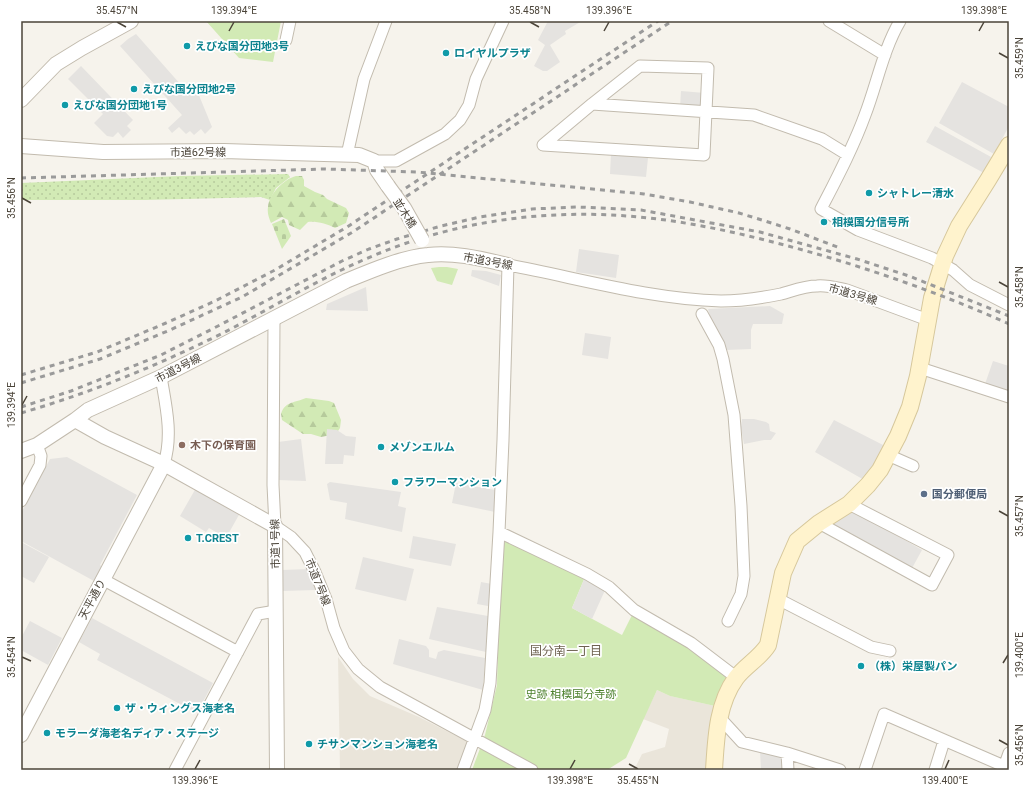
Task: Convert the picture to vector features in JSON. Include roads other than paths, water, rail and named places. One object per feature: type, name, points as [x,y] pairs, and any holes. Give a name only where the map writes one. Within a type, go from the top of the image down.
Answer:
[{"type":"main road","points":[[714,770],[716,738],[728,691],[737,678],[768,645],[783,573],[797,541],[819,523],[849,504],[868,485],[880,470],[898,436],[910,407],[920,368],[933,292],[945,256],[959,226],[1009,145]]},
{"type":"street","points":[[21,100],[56,64],[88,44],[131,21]]},
{"type":"street","points":[[286,40],[290,21]]},
{"type":"street","points":[[346,154],[364,79],[386,21]]},
{"type":"street","points":[[374,161],[396,161],[445,134],[460,120],[469,105],[476,79],[503,21]]},
{"type":"street","points":[[829,21],[885,55]]},
{"type":"street","points":[[900,21],[891,37],[866,114],[848,155],[821,209],[858,230],[932,258],[953,270],[970,285],[1009,305]]},
{"type":"street","points":[[640,66],[708,68],[705,112],[704,155],[543,145],[640,66]]},
{"type":"street","points":[[592,104],[754,115],[822,139],[848,155]]},
{"type":"street","name":"市道62号線","points":[[21,146],[103,152],[224,151],[346,154],[359,155],[374,161]]},
{"type":"street","name":"並木橋","points":[[374,161],[377,170],[404,208],[422,240],[428,255]]},
{"type":"street","name":"市道3号線","points":[[21,451],[36,445],[88,410],[161,377],[352,278],[394,263],[428,255],[463,256],[678,298],[713,300],[758,299],[816,286],[834,287],[928,320]]},
{"type":"street","points":[[463,770],[484,710],[490,683],[503,440],[508,265]]},
{"type":"street","points":[[702,314],[719,345],[724,359],[734,415],[741,506],[744,576],[741,594],[728,621]]},
{"type":"street","name":"市道1号線","points":[[274,319],[273,470],[275,526],[277,770]]},
{"type":"street","points":[[920,368],[1009,397]]},
{"type":"street","points":[[161,377],[168,422],[168,444],[164,464]]},
{"type":"street","name":"市道7号線","points":[[75,420],[164,464],[275,526],[290,537],[305,552],[316,572],[326,598],[334,628],[344,651],[358,669],[380,688],[532,770]]},
{"type":"street","points":[[21,501],[40,465],[41,456],[36,445]]},
{"type":"street","points":[[888,455],[913,466]]},
{"type":"street","name":"天平通り","points":[[21,734],[164,464]]},
{"type":"street","points":[[819,523],[932,585],[948,555],[849,504]]},
{"type":"street","points":[[499,532],[593,577],[610,587],[634,610],[690,643],[737,678]]},
{"type":"street","points":[[102,579],[238,652]]},
{"type":"street","points":[[778,598],[871,647],[890,651]]},
{"type":"street","points":[[175,770],[258,614],[276,611]]},
{"type":"street","points":[[865,770],[884,714],[1004,768],[1009,753]]},
{"type":"street","points":[[720,718],[742,742],[787,752],[840,770]]},
{"type":"street","points":[[935,770],[944,741]]},
{"type":"street","points":[[787,752],[788,770]]},
{"type":"railway","points":[[21,375],[97,352],[215,301],[275,270],[347,227],[658,21]]},
{"type":"railway","points":[[21,383],[100,359],[170,330],[242,297],[351,233],[672,21]]},
{"type":"railway","points":[[21,178],[325,169],[417,172],[644,194],[690,202],[739,213],[762,220],[840,248]]},
{"type":"railway","points":[[21,407],[71,391],[161,355],[342,261],[369,249],[441,226],[480,217],[532,209],[578,207],[641,210],[760,232],[857,259],[909,276],[1009,316]]},
{"type":"railway","points":[[21,413],[97,388],[172,357],[221,334],[335,273],[403,244],[432,235],[490,222],[550,215],[581,214],[637,217],[715,228],[741,234],[817,254],[890,277],[962,304],[1009,324]]},
{"type":"place","name":"えびな国分団地3号","points":[[187,46]]},
{"type":"place","name":"ロイヤルプラザ","points":[[446,53]]},
{"type":"place","name":"えびな国分団地2号","points":[[134,89]]},
{"type":"place","name":"えびな国分団地1号","points":[[65,105]]},
{"type":"place","name":"シャトレー清水","points":[[869,193]]},
{"type":"place","name":"相模国分信号所","points":[[824,222]]},
{"type":"place","name":"木下の保育園","points":[[182,445]]},
{"type":"place","name":"メゾンエルム","points":[[381,447]]},
{"type":"place","name":"フラワーマンション","points":[[395,482]]},
{"type":"place","name":"国分郵便局","points":[[924,494]]},
{"type":"place","name":"T.CREST","points":[[188,538]]},
{"type":"place","name":"（株）栄屋製パン","points":[[861,666]]},
{"type":"place","name":"ザ・ウィングス海老名","points":[[117,708]]},
{"type":"place","name":"モラーダ海老名ディア・ステージ","points":[[47,733]]},
{"type":"place","name":"チサンマンション海老名","points":[[309,744]]},
{"type":"district","name":"国分南一丁目","points":[[566,651]]},
{"type":"park label","name":"史跡 相模国分寺跡","points":[[571,694]]}]
